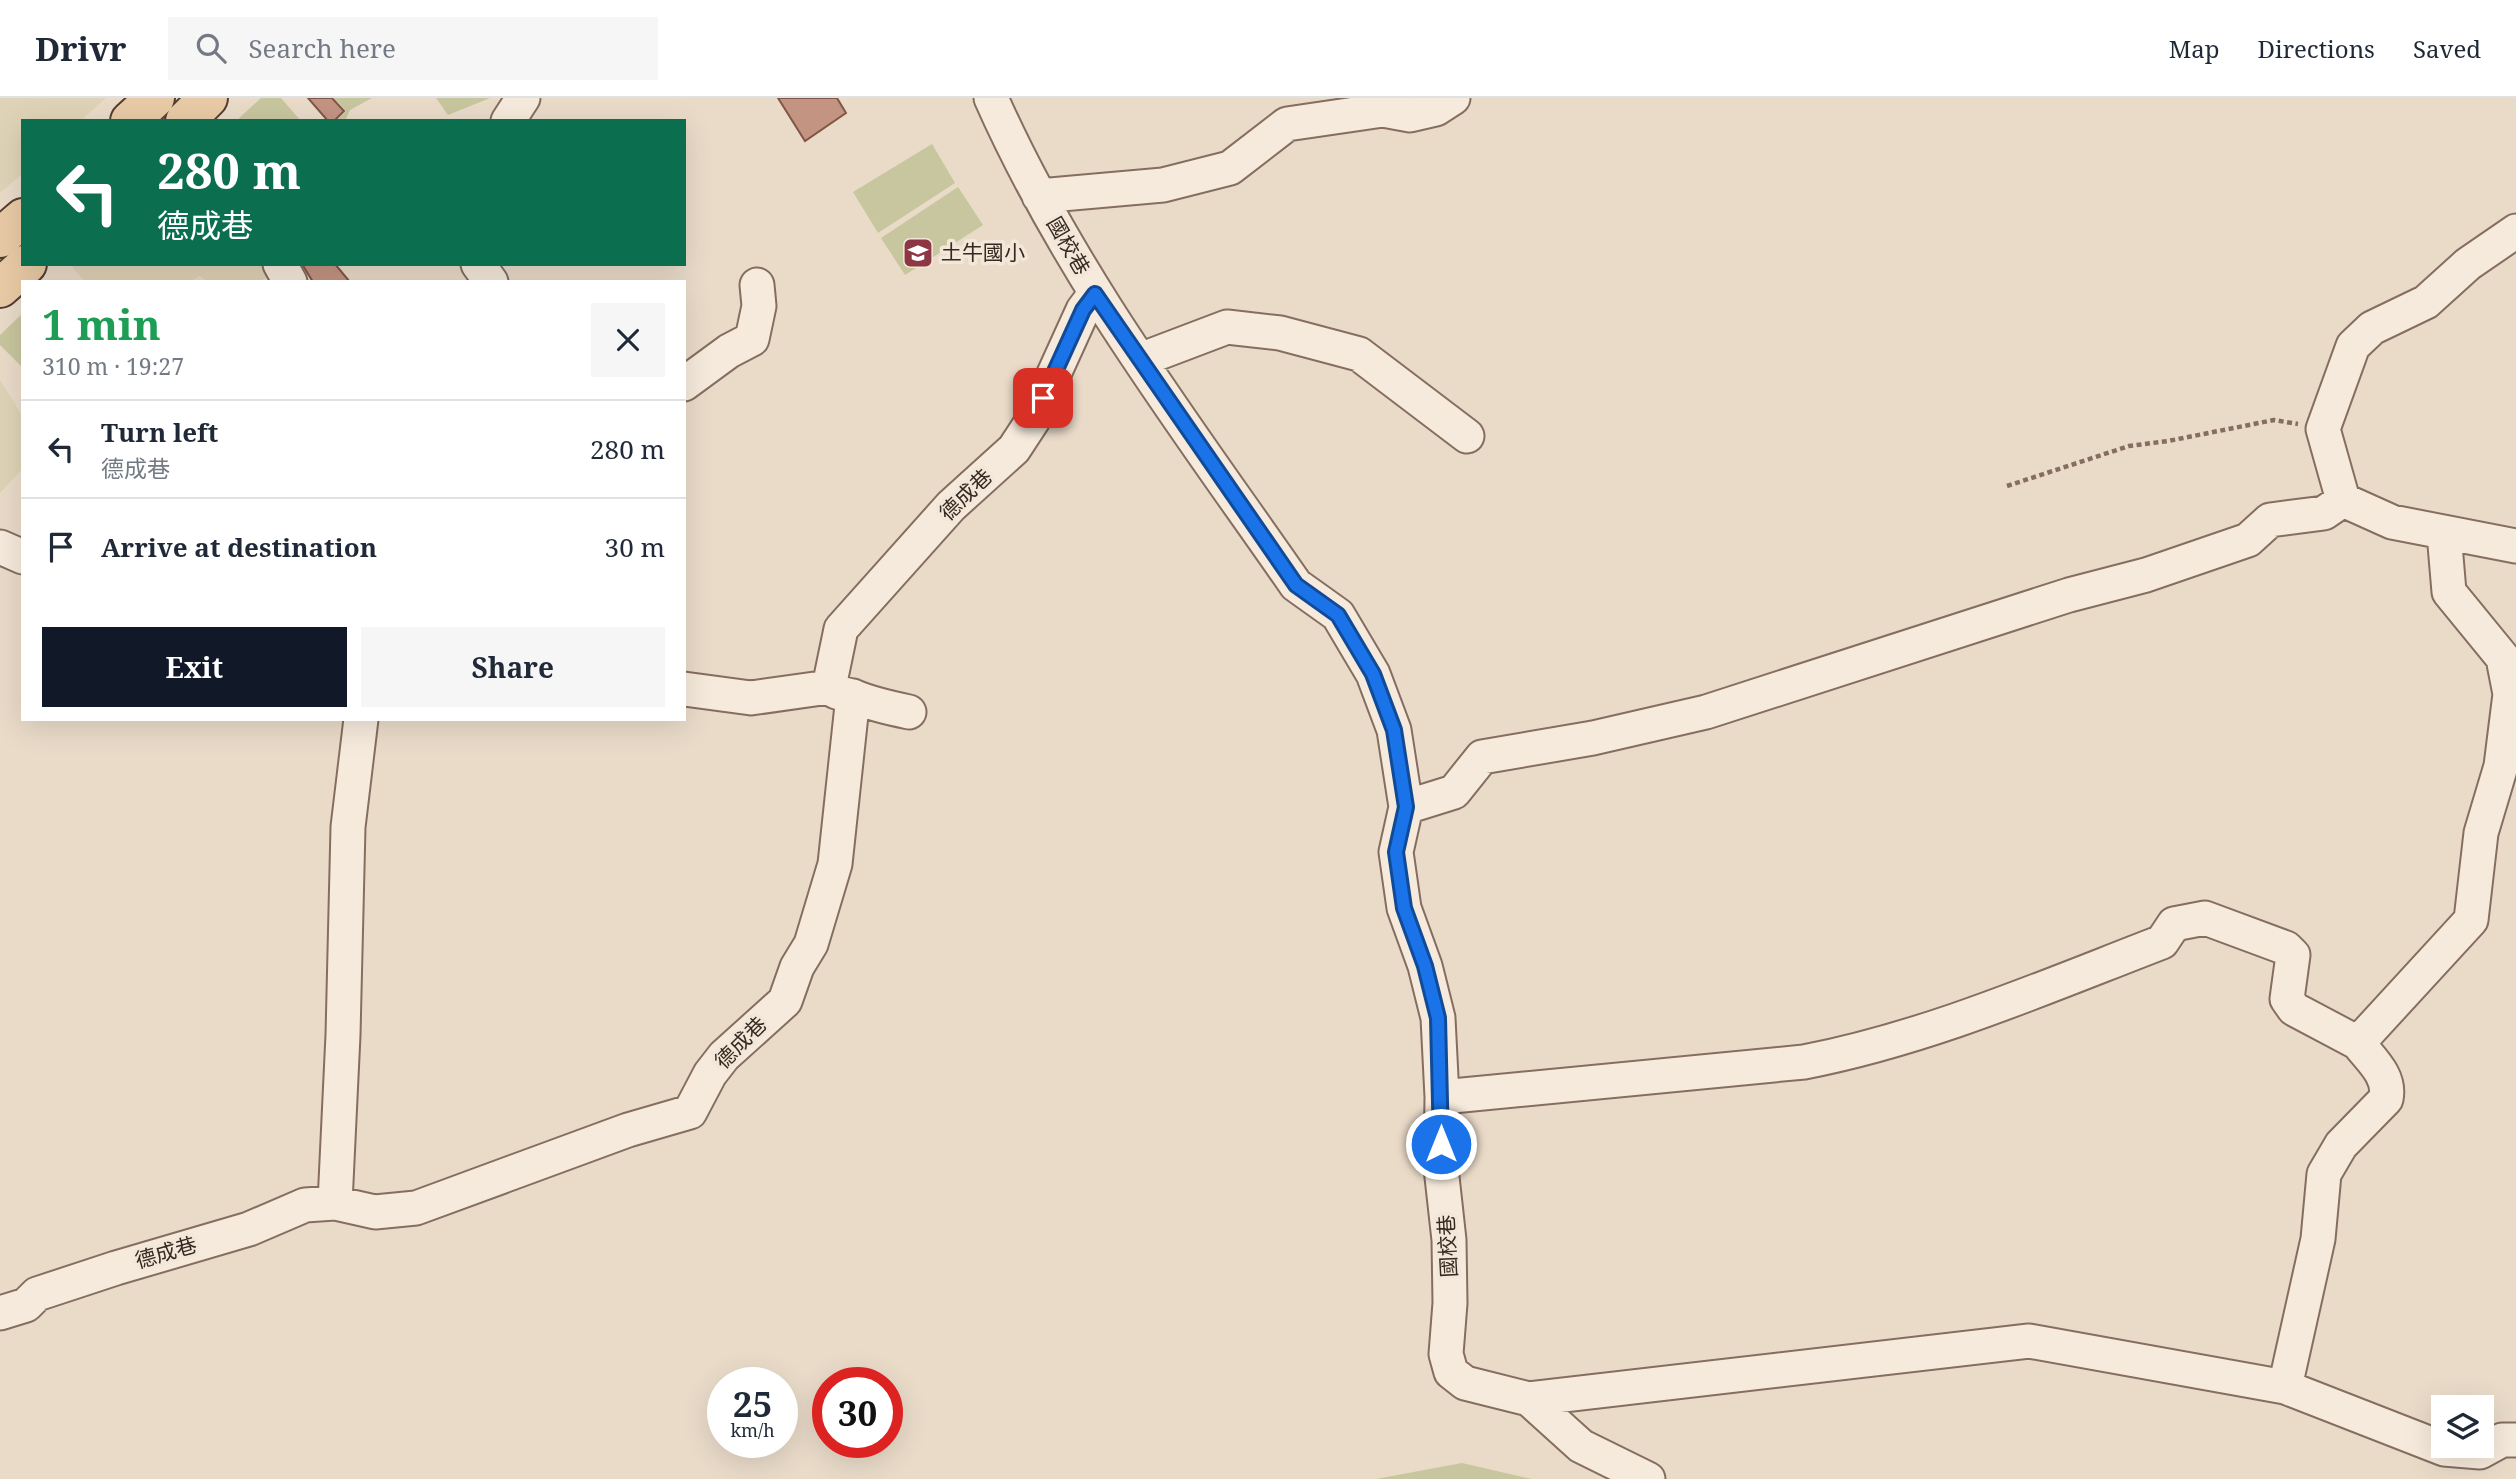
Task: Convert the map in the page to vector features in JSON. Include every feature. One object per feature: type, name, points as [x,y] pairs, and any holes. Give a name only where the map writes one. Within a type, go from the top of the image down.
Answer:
[{"type":"main road","points":[[132,119],[155,98]]},
{"type":"main road","points":[[0,238],[21,220]]},
{"type":"main road","points":[[0,288],[25,266]]},
{"type":"street","points":[[509,119],[523,98]]},
{"type":"street","name":"國校巷","points":[[991,98],[1038,196],[1095,294],[1296,585],[1338,615],[1373,674],[1394,730],[1406,807],[1396,852],[1404,908],[1425,966],[1438,1018],[1442,1097],[1441,1168],[1449,1240],[1450,1290],[1446,1354],[1451,1372],[1465,1383],[1530,1399],[1581,1446],[1648,1479]]},
{"type":"street","points":[[1038,196],[1163,185],[1230,168],[1287,124],[1383,110],[1410,114],[1436,109],[1452,98]]},
{"type":"street","points":[[2343,500],[2323,429],[2353,346],[2372,328],[2426,302],[2468,264],[2516,231]]},
{"type":"street","points":[[686,383],[729,351],[752,339],[758,306],[757,285]]},
{"type":"street","name":"德成巷","points":[[0,1313],[26,1305],[37,1294],[249,1229],[305,1205],[335,1203],[375,1212],[415,1208],[628,1130],[690,1112],[710,1074],[724,1056],[785,1001],[797,967],[811,944],[835,864],[841,629],[951,506],[1014,449],[1033,420],[1083,310],[1095,294]]},
{"type":"street","points":[[1140,360],[1227,327],[1280,333],[1359,354],[1467,436]]},
{"type":"street","points":[[1406,807],[1454,792],[1482,757],[1593,738],[1706,712],[2069,595],[2146,575],[2248,540],[2270,520],[2324,513],[2343,500]]},
{"type":"street","points":[[2343,500],[2392,522],[2516,547]]},
{"type":"street","points":[[2358,1042],[2471,920],[2481,834],[2501,766],[2510,694],[2503,658],[2449,592],[2444,533]]},
{"type":"street","points":[[0,547],[21,555]]},
{"type":"street","points":[[686,689],[751,698],[841,691],[863,702],[909,712]]},
{"type":"street","points":[[335,1203],[348,827],[360,721]]},
{"type":"street","points":[[1442,1097],[1804,1062],[1855,1052],[1966,1017],[2162,942],[2175,924],[2205,918],[2286,948],[2293,955],[2287,999],[2294,1009],[2358,1042],[2387,1080],[2386,1099],[2341,1145],[2323,1174],[2318,1239],[2286,1387]]},
{"type":"street","points":[[1530,1399],[2029,1341],[2286,1387],[2444,1449],[2480,1452],[2502,1440],[2516,1440]]},
{"type":"path","points":[[2007,486],[2129,446],[2274,420],[2323,429]]},
{"type":"shaded area","points":[[0,98],[106,98],[82,119],[21,119],[21,175],[0,193]]},
{"type":"shaded area","points":[[270,266],[275,275],[261,280],[205,280],[200,276],[193,280],[83,280],[72,267]]},
{"type":"shaded area","points":[[0,380],[21,414],[21,470],[0,493]]},
{"type":"green space","points":[[261,98],[281,98],[299,119],[238,119]]},
{"type":"green space","points":[[334,98],[372,98],[350,110],[346,119],[338,119],[346,111]]},
{"type":"green space","points":[[436,98],[490,98],[448,115]]},
{"type":"green space","points":[[932,144],[955,183],[878,233],[853,192]]},
{"type":"green space","points":[[958,187],[983,225],[905,275],[881,238]]},
{"type":"green space","points":[[21,315],[21,366],[0,345],[0,335]]},
{"type":"green space","points":[[1462,1463],[1532,1479],[1376,1479]]},
{"type":"building","points":[[308,98],[332,98],[344,111],[336,119],[326,119]]},
{"type":"building","points":[[778,98],[837,98],[846,113],[805,141]]},
{"type":"building","points":[[303,266],[337,266],[348,280],[312,280]]},
{"type":"place","name":"土牛國小","points":[[918,253]]},
{"type":"route","points":[[1043,398],[1083,310],[1095,294],[1296,585],[1338,615],[1373,674],[1394,730],[1406,807],[1396,852],[1404,908],[1425,966],[1438,1018],[1442,1097],[1441,1144]]}]
